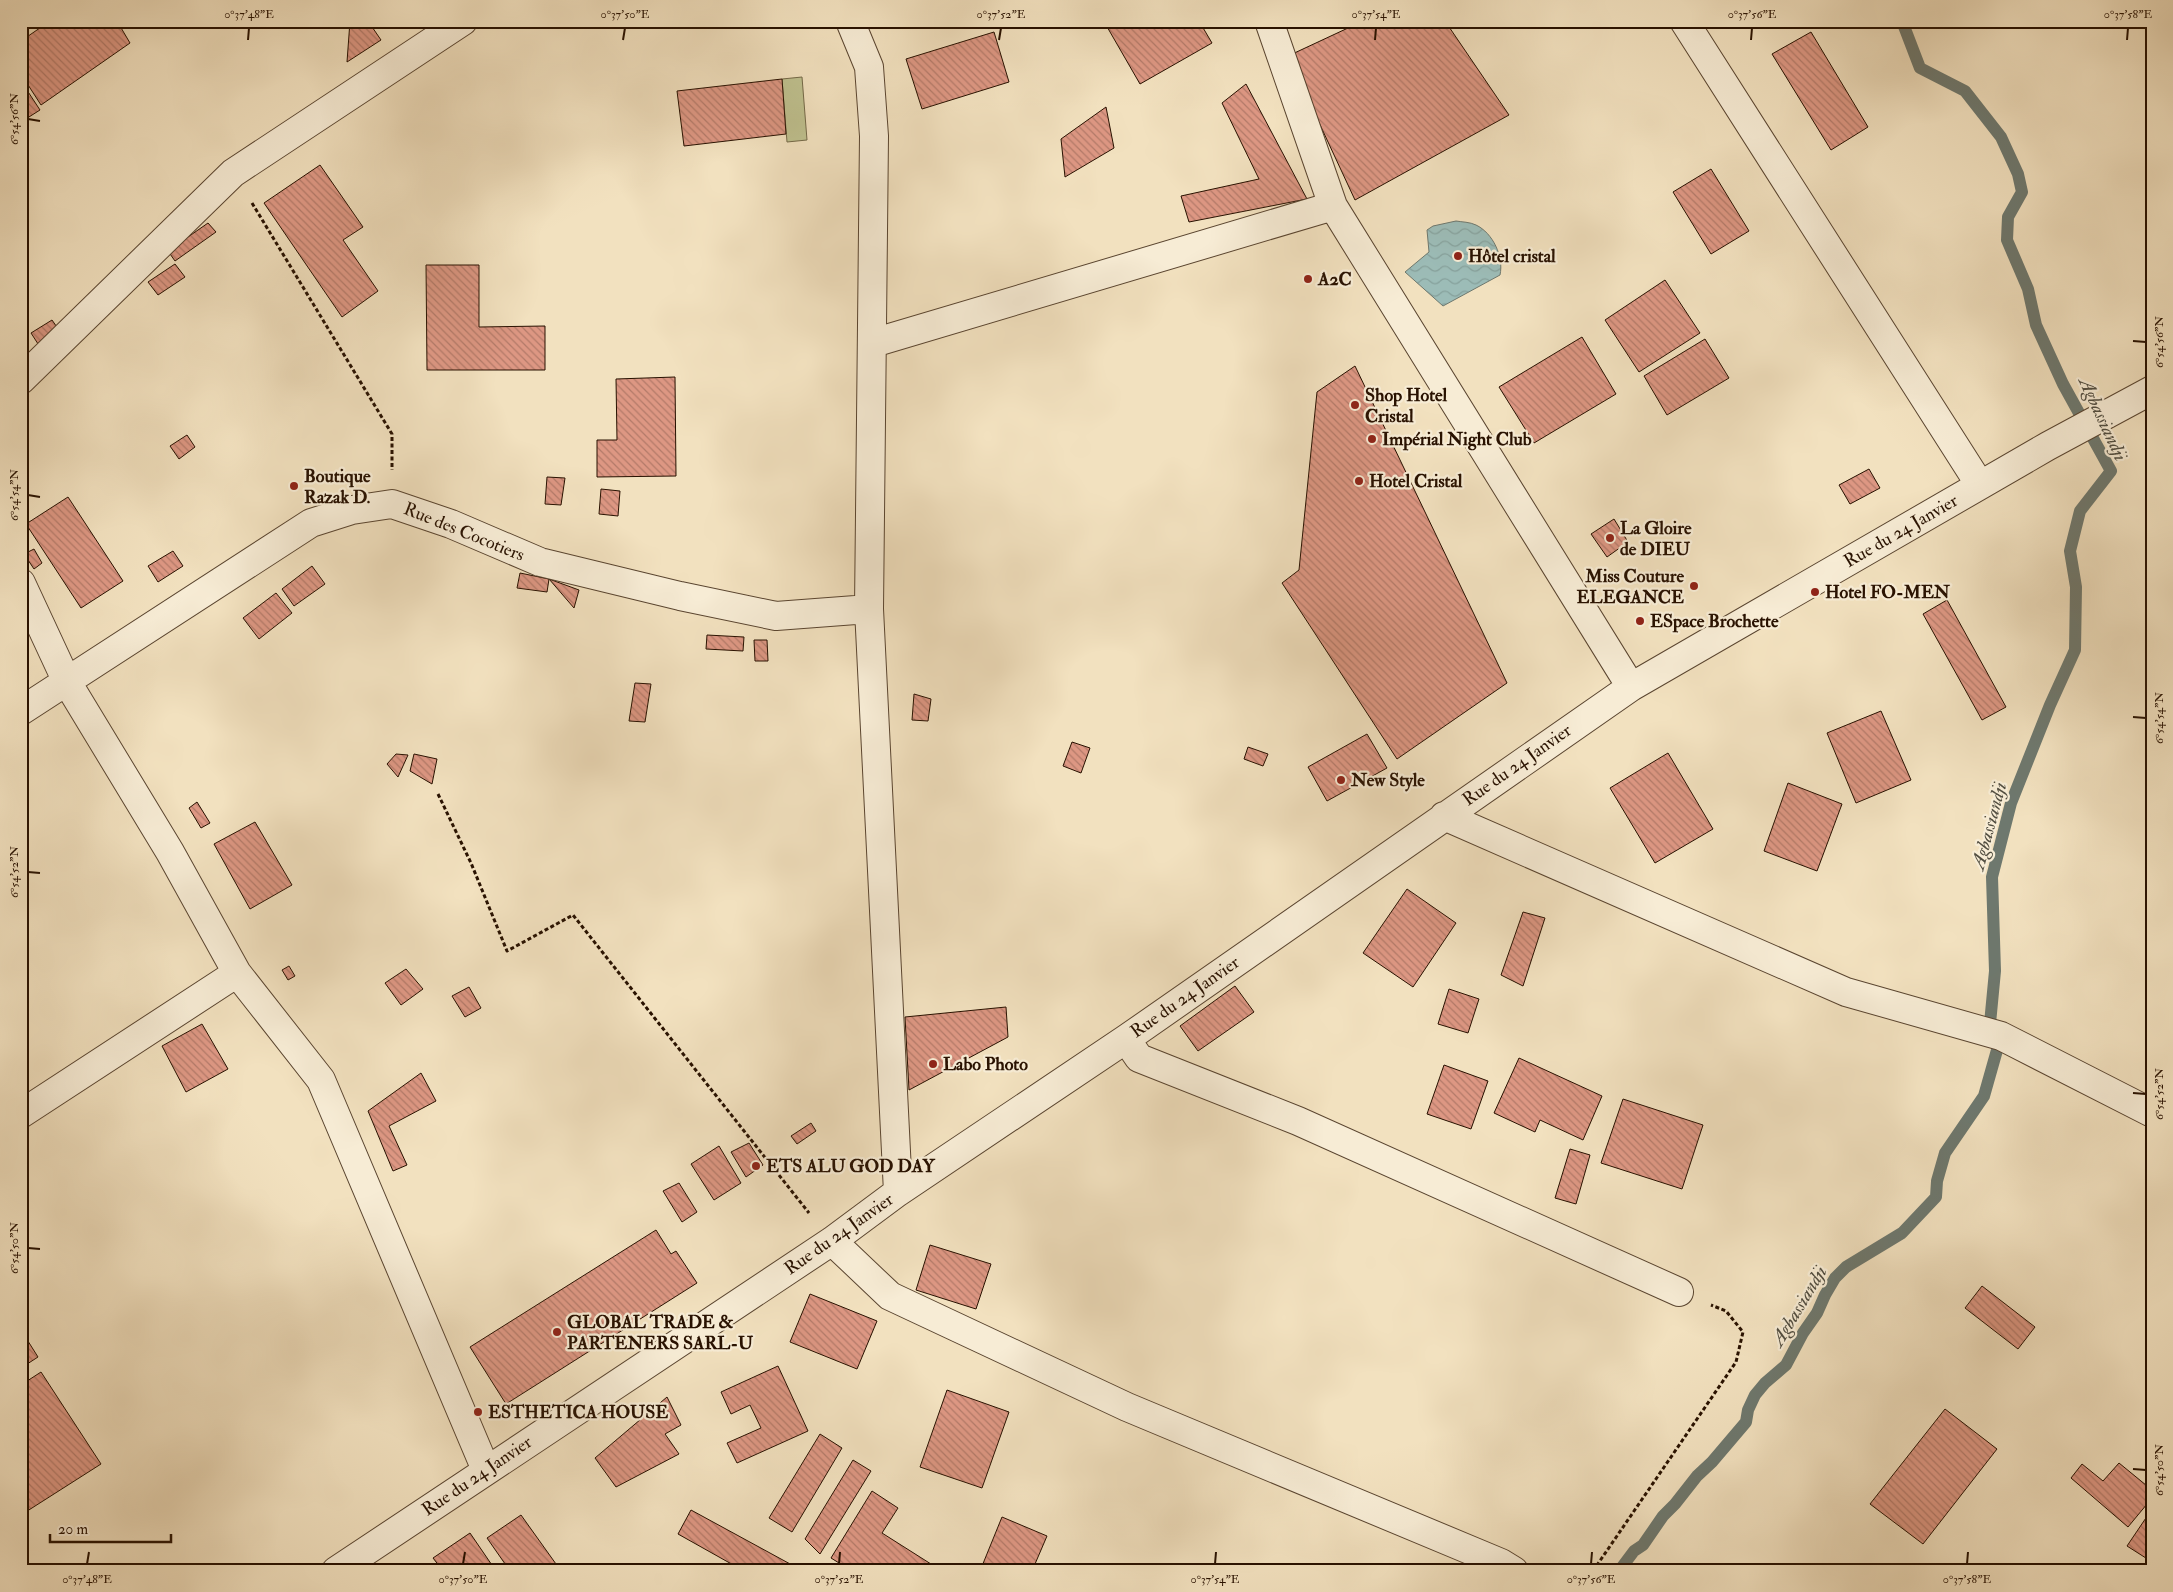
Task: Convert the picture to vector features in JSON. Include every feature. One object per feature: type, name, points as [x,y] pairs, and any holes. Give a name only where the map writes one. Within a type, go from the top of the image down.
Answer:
[{"type":"street","points":[[21,380],[233,172],[463,21]]},
{"type":"street","points":[[850,21],[869,67],[874,136],[869,609],[898,1192]]},
{"type":"street","points":[[1269,21],[1333,206],[1631,687]]},
{"type":"street","points":[[1684,21],[1980,485]]},
{"type":"street","points":[[873,343],[1333,206]]},
{"type":"street","name":"Rue du 24 Janvier","points":[[336,1571],[832,1242],[898,1192],[1126,1039],[1631,687],[2048,446],[2152,390]]},
{"type":"street","name":"Rue des Cocotiers","points":[[21,711],[310,522],[352,510],[392,504],[451,524],[540,562],[680,596],[776,616],[869,609]]},
{"type":"street","points":[[21,583],[67,682],[170,852],[238,973],[321,1080],[486,1470]]},
{"type":"street","points":[[1444,816],[1846,992],[2001,1036],[2152,1113]]},
{"type":"street","points":[[21,1114],[238,973]]},
{"type":"street","points":[[1126,1039],[1139,1058],[1333,1136],[1680,1292]]},
{"type":"street","points":[[832,1242],[890,1296],[1128,1407],[1492,1559],[1514,1571]]},
{"type":"path","points":[[233,172],[392,434],[392,504]]},
{"type":"path","points":[[438,794],[471,863],[507,951],[573,915],[832,1242]]},
{"type":"path","points":[[1593,1571],[1736,1362],[1743,1332],[1726,1311],[1680,1292]]},
{"type":"green space","points":[[802,77],[807,140],[787,142],[782,79]]},
{"type":"water","points":[[1456,221],[1474,224],[1482,229],[1492,240],[1499,253],[1500,275],[1443,306],[1405,272],[1429,252],[1427,230],[1433,226]]},
{"type":"building","points":[[50,21],[117,21],[130,43],[41,105],[21,74],[21,41]]},
{"type":"building","points":[[350,21],[368,21],[381,40],[347,62]]},
{"type":"building","points":[[1113,21],[1199,21],[1212,43],[1140,84],[1106,25]]},
{"type":"building","points":[[1363,21],[1445,21],[1509,115],[1355,200],[1288,56]]},
{"type":"building","points":[[994,32],[1009,82],[922,109],[906,59]]},
{"type":"building","points":[[1811,32],[1868,127],[1831,150],[1772,54]]},
{"type":"building","points":[[782,79],[786,134],[684,146],[677,91]]},
{"type":"building","points":[[21,81],[40,110],[21,122]]},
{"type":"building","points":[[1246,84],[1307,199],[1189,222],[1181,196],[1259,179],[1222,103]]},
{"type":"building","points":[[1106,107],[1114,148],[1065,177],[1061,139]]},
{"type":"building","points":[[320,165],[363,227],[343,240],[378,291],[342,317],[264,203]]},
{"type":"building","points":[[1711,169],[1749,231],[1711,254],[1673,192]]},
{"type":"building","points":[[208,223],[216,232],[175,261],[168,251]]},
{"type":"building","points":[[175,264],[185,277],[158,295],[148,282]]},
{"type":"building","points":[[426,265],[479,265],[479,327],[545,326],[545,370],[427,370]]},
{"type":"building","points":[[1665,280],[1700,333],[1639,372],[1605,320]]},
{"type":"building","points":[[52,320],[61,333],[40,347],[31,333]]},
{"type":"building","points":[[1582,337],[1616,394],[1534,443],[1499,387]]},
{"type":"building","points":[[1705,339],[1729,378],[1667,415],[1644,376]]},
{"type":"building","name":"Hotel Cristal","points":[[1355,366],[1507,683],[1397,759],[1282,583],[1299,570],[1317,392]]},
{"type":"building","points":[[675,377],[676,476],[597,477],[597,440],[617,440],[616,379]]},
{"type":"building","points":[[187,435],[195,447],[179,459],[170,446]]},
{"type":"building","points":[[1869,469],[1880,488],[1850,504],[1839,485]]},
{"type":"building","points":[[547,477],[565,478],[561,505],[545,504]]},
{"type":"building","points":[[601,489],[620,491],[618,516],[599,514]]},
{"type":"building","points":[[68,497],[123,581],[81,608],[26,524]]},
{"type":"building","name":"La Gloire de DIEU","points":[[1614,519],[1628,542],[1607,557],[1591,534]]},
{"type":"building","points":[[34,549],[42,563],[34,569],[24,554]]},
{"type":"building","points":[[173,551],[183,566],[158,582],[148,566]]},
{"type":"building","points":[[312,566],[325,584],[294,606],[282,589]]},
{"type":"building","points":[[520,573],[549,579],[547,592],[517,588]]},
{"type":"building","points":[[549,579],[579,590],[574,608]]},
{"type":"building","points":[[276,593],[292,613],[259,639],[243,618]]},
{"type":"building","points":[[1947,600],[2006,707],[1982,720],[1923,614]]},
{"type":"building","points":[[707,635],[744,637],[743,651],[706,649]]},
{"type":"building","points":[[754,640],[767,640],[768,661],[755,661]]},
{"type":"building","points":[[635,683],[651,684],[645,722],[629,721]]},
{"type":"building","points":[[914,694],[931,699],[928,721],[912,720]]},
{"type":"building","points":[[1881,711],[1911,780],[1856,803],[1827,733]]},
{"type":"building","points":[[1367,734],[1387,768],[1327,801],[1308,767]]},
{"type":"building","points":[[1072,742],[1090,748],[1081,773],[1063,766]]},
{"type":"building","points":[[1248,747],[1268,754],[1263,766],[1244,759]]},
{"type":"building","points":[[1668,753],[1713,829],[1655,863],[1610,788]]},
{"type":"building","points":[[396,754],[408,755],[398,777],[387,764]]},
{"type":"building","points":[[414,754],[437,759],[432,784],[410,771]]},
{"type":"building","points":[[1788,783],[1842,804],[1817,871],[1764,851]]},
{"type":"building","points":[[197,802],[210,823],[201,828],[189,808]]},
{"type":"building","points":[[255,822],[292,885],[250,909],[214,844]]},
{"type":"building","points":[[1407,889],[1456,923],[1413,987],[1363,953]]},
{"type":"building","points":[[1523,912],[1545,918],[1523,986],[1501,975]]},
{"type":"building","points":[[289,966],[295,976],[288,980],[282,970]]},
{"type":"building","points":[[406,969],[423,989],[401,1005],[385,983]]},
{"type":"building","points":[[1235,986],[1254,1012],[1198,1051],[1180,1026]]},
{"type":"building","points":[[469,987],[481,1008],[465,1017],[452,996]]},
{"type":"building","points":[[1449,989],[1479,999],[1468,1033],[1438,1024]]},
{"type":"building","name":"Labo Photo","points":[[1006,1007],[1008,1037],[909,1090],[905,1017]]},
{"type":"building","points":[[202,1024],[228,1069],[186,1092],[162,1046]]},
{"type":"building","points":[[1519,1058],[1602,1096],[1583,1140],[1540,1120],[1535,1132],[1494,1113]]},
{"type":"building","points":[[1444,1065],[1488,1081],[1471,1129],[1427,1114]]},
{"type":"building","points":[[421,1073],[436,1101],[389,1126],[407,1165],[393,1171],[368,1111]]},
{"type":"building","points":[[1623,1099],[1703,1125],[1682,1189],[1601,1163]]},
{"type":"building","points":[[811,1123],[816,1131],[797,1144],[791,1136]]},
{"type":"building","points":[[749,1143],[763,1165],[746,1177],[731,1152]]},
{"type":"building","points":[[719,1146],[741,1183],[714,1200],[691,1164]]},
{"type":"building","points":[[1570,1149],[1590,1155],[1576,1204],[1555,1198]]},
{"type":"building","points":[[679,1183],[697,1212],[682,1222],[663,1191]]},
{"type":"building","points":[[656,1230],[671,1254],[676,1251],[697,1283],[506,1404],[470,1347]]},
{"type":"building","points":[[930,1245],[991,1264],[976,1309],[916,1290]]},
{"type":"building","points":[[1982,1286],[2035,1327],[2018,1349],[1965,1308]]},
{"type":"building","points":[[810,1294],[877,1321],[857,1369],[790,1342]]},
{"type":"building","points":[[21,1330],[38,1357],[21,1368]]},
{"type":"building","points":[[778,1366],[808,1431],[737,1463],[727,1443],[761,1428],[750,1405],[731,1414],[721,1392]]},
{"type":"building","points":[[41,1372],[101,1464],[21,1515],[21,1385]]},
{"type":"building","points":[[947,1390],[1009,1412],[982,1488],[920,1467]]},
{"type":"building","points":[[667,1397],[681,1425],[665,1434],[679,1454],[616,1487],[595,1458]]},
{"type":"building","points":[[1945,1409],[1997,1449],[1923,1544],[1870,1504]]},
{"type":"building","points":[[820,1434],[842,1448],[792,1532],[769,1518]]},
{"type":"building","points":[[853,1460],[871,1471],[820,1554],[805,1539]]},
{"type":"building","points":[[2119,1463],[2152,1490],[2152,1498],[2128,1527],[2071,1478],[2082,1464],[2103,1481]]},
{"type":"building","points":[[872,1491],[898,1508],[882,1533],[942,1571],[852,1571],[831,1558]]},
{"type":"building","points":[[2152,1509],[2152,1555],[2149,1560],[2127,1546]]},
{"type":"building","points":[[691,1510],[803,1571],[744,1571],[678,1534]]},
{"type":"building","points":[[521,1515],[561,1571],[510,1571],[487,1538]]},
{"type":"building","points":[[1002,1517],[1047,1536],[1032,1571],[980,1571]]},
{"type":"building","points":[[470,1533],[496,1571],[443,1571],[433,1558]]},
{"type":"waterway","name":"Agbassiandji","points":[[1902,21],[1920,68],[1965,91],[2001,137],[2018,174],[2022,192],[2008,217],[2007,240],[2028,289],[2036,325],[2063,384],[2111,471],[2080,511],[2070,551],[2076,587],[2075,650],[2050,705],[2011,803],[1992,877],[1995,971],[1989,1034]]},
{"type":"waterway","name":"Agbassiandji","points":[[1619,1571],[1634,1551],[1643,1545],[1663,1516],[1697,1476],[1712,1462],[1746,1422],[1748,1410],[1755,1395],[1765,1383],[1786,1365],[1835,1278],[1846,1267],[1902,1233],[1936,1197],[1937,1181],[1945,1153],[1984,1096],[2001,1036],[1999,1038]]},
{"type":"place","name":"Hôtel cristal","points":[[1458,256]]},
{"type":"place","name":"A2C","points":[[1308,279]]},
{"type":"place","name":"Shop Hotel Cristal","points":[[1355,405]]},
{"type":"place","name":"Impérial Night Club","points":[[1372,439]]},
{"type":"place","name":"Hotel Cristal","points":[[1359,481]]},
{"type":"place","name":"Boutique Razak D.","points":[[294,486]]},
{"type":"place","name":"La Gloire de DIEU","points":[[1610,538]]},
{"type":"place","name":"Miss Couture ELEGANCE","points":[[1694,586]]},
{"type":"place","name":"Hotel FO-MEN","points":[[1815,592]]},
{"type":"place","name":"ESpace Brochette","points":[[1640,621]]},
{"type":"place","name":"New Style","points":[[1341,780]]},
{"type":"place","name":"Labo Photo","points":[[933,1064]]},
{"type":"place","name":"ETS ALU GOD DAY","points":[[756,1166]]},
{"type":"place","name":"GLOBAL TRADE & PARTENERS SARL-U","points":[[557,1332]]},
{"type":"place","name":"ESTHETICA HOUSE","points":[[478,1412]]}]
